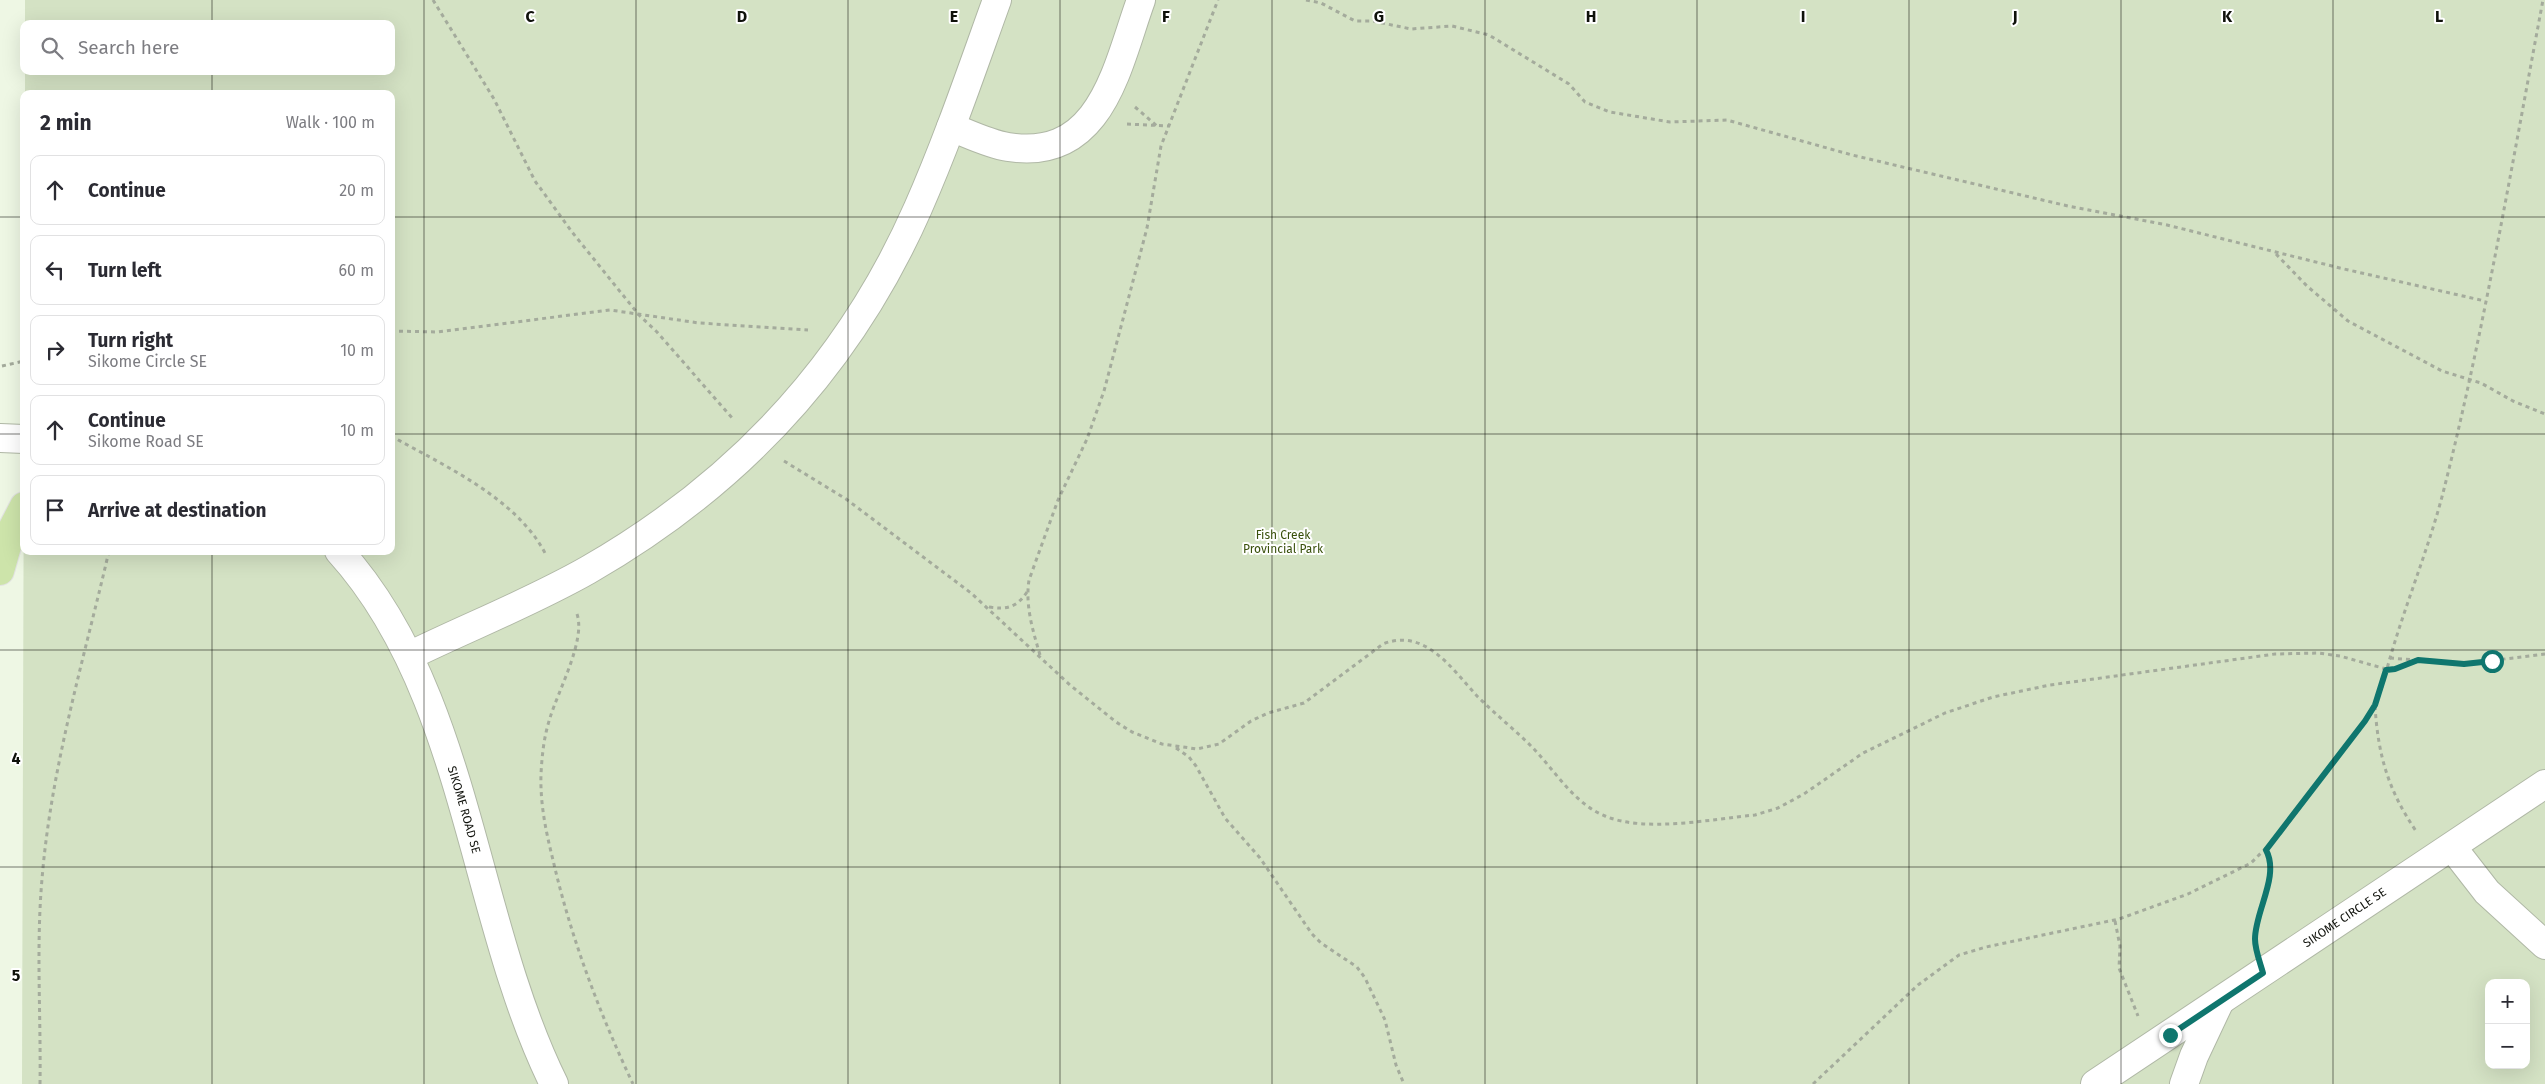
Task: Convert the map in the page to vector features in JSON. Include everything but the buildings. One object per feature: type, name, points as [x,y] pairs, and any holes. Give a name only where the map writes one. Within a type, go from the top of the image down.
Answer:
[{"type":"main road","points":[[0,571],[12,529],[20,514]]},
{"type":"street","points":[[409,656],[543,594],[628,545],[675,513],[743,458],[780,421],[824,370],[847,338],[885,275],[906,233],[951,127],[997,0]]},
{"type":"street","points":[[951,127],[995,144],[1026,149],[1049,145],[1074,134],[1087,123],[1104,100],[1141,0]]},
{"type":"street","points":[[0,438],[20,439]]},
{"type":"street","name":"SIKOME ROAD SE","points":[[342,555],[378,601],[409,656],[432,713],[529,1025],[554,1084]]},
{"type":"street","name":"SIKOME CIRCLE SE","points":[[2219,1003],[2545,784]]},
{"type":"street","points":[[2452,847],[2487,892],[2545,945]]},
{"type":"street","points":[[2094,1084],[2219,1003]]},
{"type":"street","points":[[2184,1084],[2194,1056],[2219,1003]]},
{"type":"path","points":[[433,0],[494,99],[535,181],[572,232],[639,315],[657,332],[699,382],[737,422]]},
{"type":"path","points":[[988,607],[1009,608],[1022,600],[1028,592],[1051,517],[1087,439],[1104,391],[1147,228],[1161,146],[1218,0]]},
{"type":"path","points":[[1306,0],[1320,3],[1355,21],[1373,21],[1411,30],[1452,26],[1489,35],[1569,84],[1586,102],[1610,112],[1670,122],[1727,120],[1834,151],[2485,301]]},
{"type":"path","points":[[2414,828],[2382,764],[2376,736],[2375,705],[2435,521],[2485,301],[2543,0]]},
{"type":"path","points":[[2274,252],[2308,286],[2348,321],[2422,361],[2468,380],[2481,383],[2513,401],[2545,414]]},
{"type":"path","points":[[395,331],[436,332],[618,310],[639,315],[699,323],[829,332],[847,338]]},
{"type":"path","points":[[2,366],[20,362]]},
{"type":"path","points":[[395,438],[504,503],[524,521],[548,560]]},
{"type":"path","points":[[779,458],[846,499],[988,607],[1070,684],[1132,732],[1173,746],[1197,749],[1219,744],[1241,727],[1261,716],[1304,703],[1383,644],[1392,640],[1406,639],[1434,652],[1493,712],[1532,747],[1585,803],[1605,816],[1643,825],[1755,815],[1767,812],[1804,794],[1847,762],[1920,725],[1968,705],[2013,692],[2101,677],[2295,652],[2340,656],[2386,670],[2395,669],[2418,660]]},
{"type":"path","points":[[40,1084],[40,921],[46,842],[58,772],[107,555]]},
{"type":"path","points":[[1028,592],[1031,620],[1041,656]]},
{"type":"path","points":[[576,609],[579,620],[579,636],[546,731],[541,774],[541,800],[546,832],[565,907],[595,998],[633,1084]]},
{"type":"path","points":[[2390,658],[2464,664],[2545,654]]},
{"type":"path","points":[[1813,1084],[1918,985],[1959,955],[1986,947],[2115,921],[2216,881],[2251,863],[2266,850],[2375,705]]},
{"type":"path","points":[[1173,746],[1190,757],[1225,818],[1260,858],[1312,934],[1320,943],[1357,966],[1365,978],[1385,1020],[1396,1065],[1404,1084]]},
{"type":"path","points":[[2263,973],[2255,939],[2269,873],[2270,862],[2266,850]]},
{"type":"path","points":[[2115,921],[2120,946],[2119,968],[2153,1046]]},
{"type":"green space","name":"Fish Creek Provincial Park","points":[[25,0],[2545,0],[2545,1084],[22,1084],[24,555],[395,555],[395,90],[25,90],[25,75],[395,75],[395,20],[25,20]]},
{"type":"route","points":[[2170,1035],[2263,973],[2255,939],[2269,873],[2270,862],[2266,850],[2365,721],[2375,705],[2386,670],[2395,669],[2418,660],[2464,664],[2492,661]]}]
